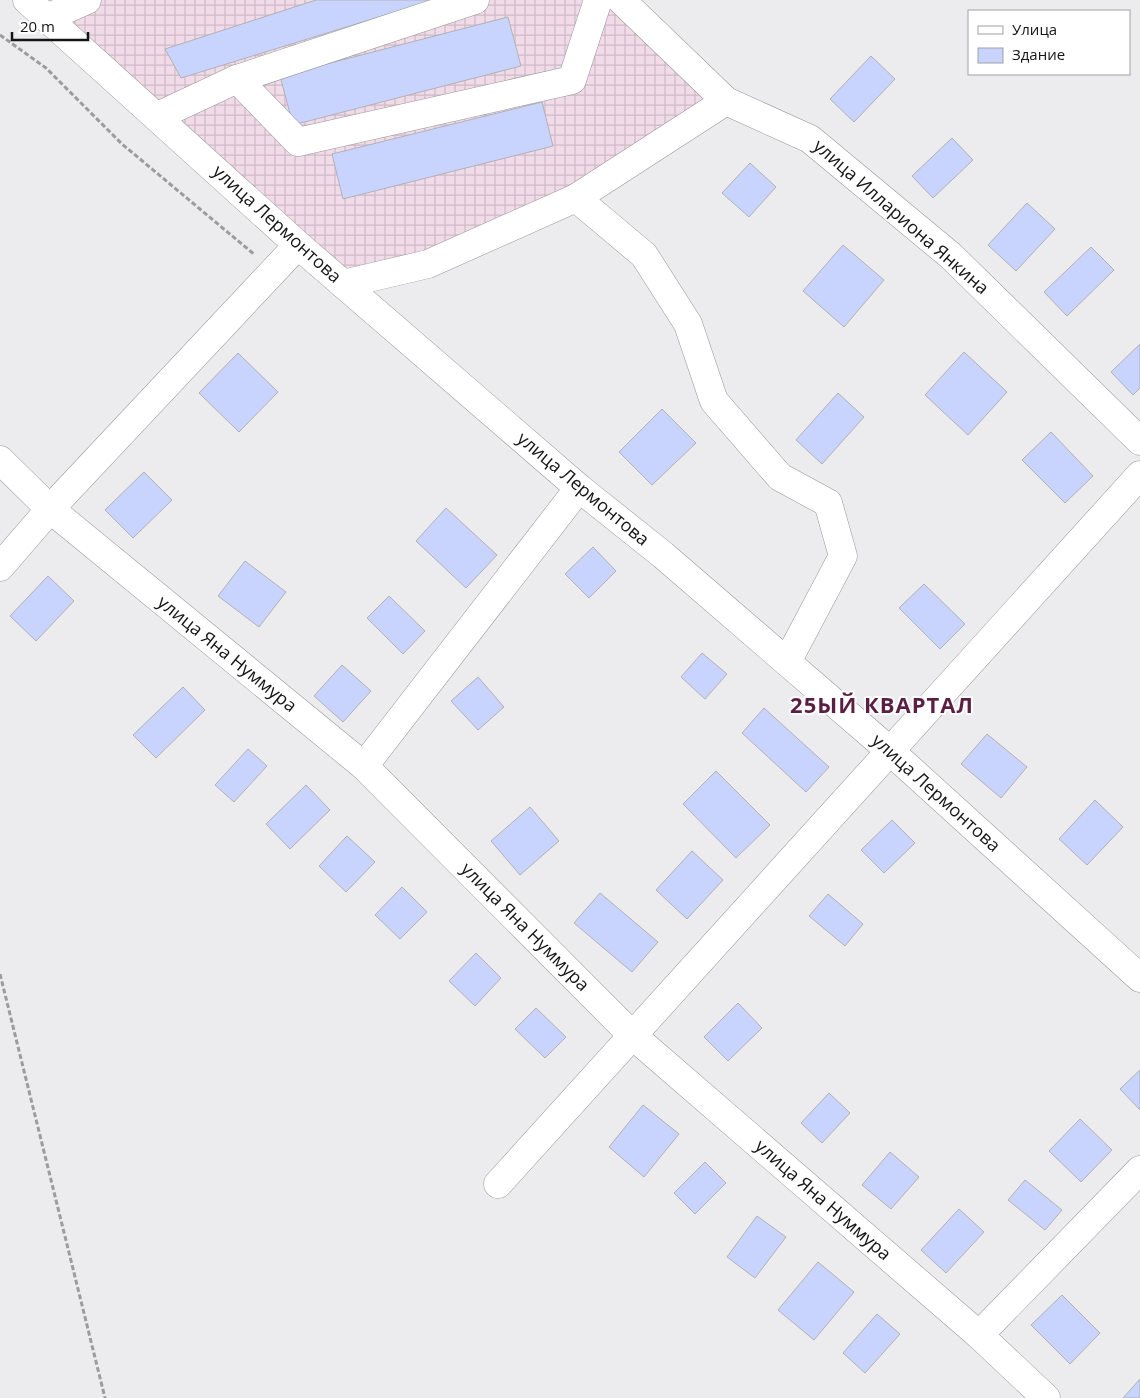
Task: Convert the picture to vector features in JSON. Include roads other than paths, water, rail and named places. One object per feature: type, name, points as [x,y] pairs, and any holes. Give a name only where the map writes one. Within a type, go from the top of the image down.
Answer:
[{"type":"street","points":[[37,9],[87,0]]},
{"type":"street","points":[[158,116],[237,78],[475,0]]},
{"type":"street","points":[[237,78],[298,142],[572,80],[598,0]]},
{"type":"street","name":"улица Иллариона Янкина","points":[[621,0],[726,101],[810,139],[952,256],[1140,441]]},
{"type":"street","name":"улица Лермонтова","points":[[37,9],[158,116],[298,245],[579,488],[663,556],[889,750],[1140,978]]},
{"type":"street","points":[[343,284],[428,264],[576,198],[726,101]]},
{"type":"street","points":[[576,198],[644,254],[688,324],[714,401],[780,477],[828,503],[843,556],[787,662]]},
{"type":"street","points":[[0,567],[50,509],[298,245]]},
{"type":"street","name":"улица Яна Нуммура","points":[[0,460],[50,509],[364,766],[632,1035],[979,1335],[1046,1398]]},
{"type":"street","points":[[498,1184],[1140,475]]},
{"type":"street","points":[[364,766],[579,488]]},
{"type":"street","points":[[979,1335],[1140,1170]]},
{"type":"district","name":"25ЫЙ КВАРТАЛ","points":[[882,705]]}]
